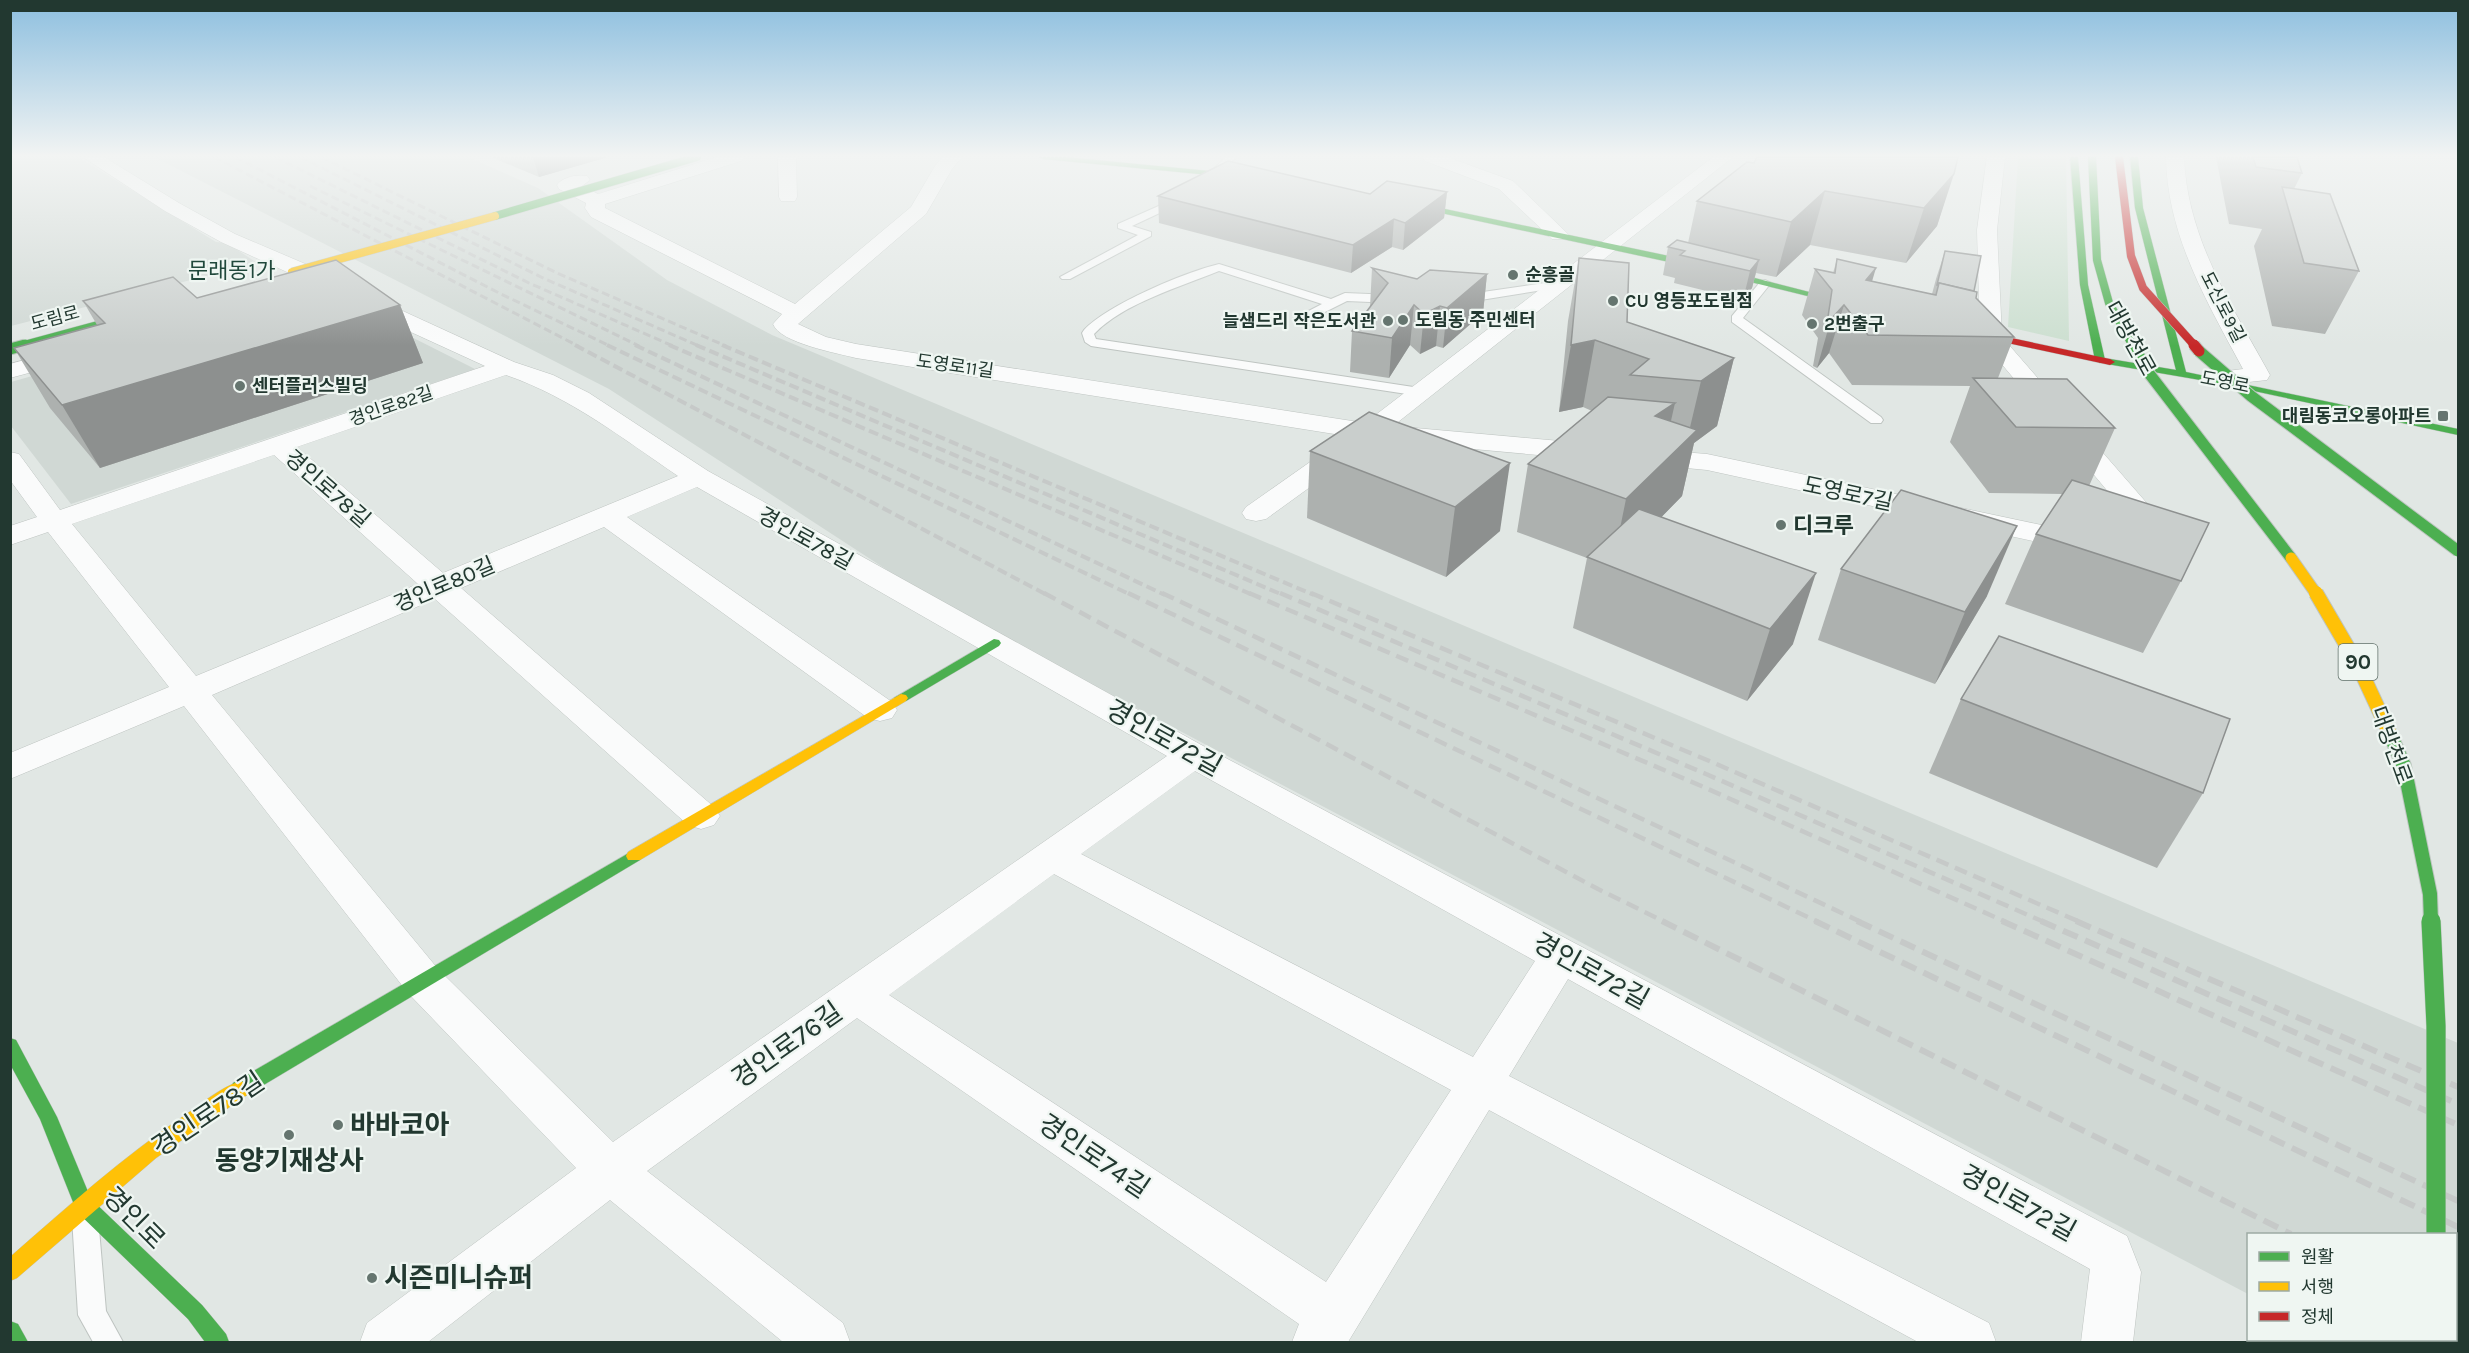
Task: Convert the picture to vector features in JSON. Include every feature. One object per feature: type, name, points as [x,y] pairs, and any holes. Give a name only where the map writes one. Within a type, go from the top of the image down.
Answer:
[{"type":"main road","points":[[273,277],[480,220]]},
{"type":"main road","points":[[1490,220],[1609,246],[1867,308]]},
{"type":"main road","points":[[2078,220],[2090,322],[2100,360]]},
{"type":"main road","name":"대방천로","points":[[2095,220],[2097,260],[2109,303],[2148,372],[2318,593],[2366,676],[2404,766],[2430,894],[2436,1026],[2436,1233]]},
{"type":"main road","name":"대방천로","points":[[2127,220],[2131,255],[2143,288],[2189,343],[2251,396],[2458,551]]},
{"type":"main road","points":[[2142,220],[2182,374]]},
{"type":"main road","name":"도림로","points":[[10,349],[147,322]]},
{"type":"main road","name":"도영로","points":[[1958,330],[2100,360],[2212,379],[2458,432]]},
{"type":"main road","name":"경인로78길","points":[[10,1271],[84,1205],[195,1116],[994,643]]},
{"type":"main road","name":"경인로","points":[[10,1045],[48,1117],[84,1205],[195,1312],[218,1342]]},
{"type":"main road","points":[[10,1332],[17,1342]]},
{"type":"street","points":[[196,220],[228,238],[328,282],[373,306],[506,367]]},
{"type":"street","points":[[612,220],[796,313],[907,220]]},
{"type":"street","points":[[1543,220],[1559,235]]},
{"type":"street","points":[[1256,513],[1370,432],[1642,220]]},
{"type":"street","points":[[1988,220],[1991,338],[2158,534],[2151,557]]},
{"type":"street","name":"도신로9길","points":[[2184,220],[2188,235],[2258,375],[2212,379]]},
{"type":"street","points":[[294,292],[328,282]]},
{"type":"street","name":"도영로11길","points":[[796,313],[784,326],[818,342],[856,351],[1370,432]]},
{"type":"street","points":[[10,371],[147,322]]},
{"type":"street","name":"경인로82길","points":[[10,536],[506,367]]},
{"type":"street","name":"경인로78길","points":[[506,367],[544,380],[580,398],[698,477],[994,643]]},
{"type":"street","name":"도영로7길","points":[[1370,432],[1707,462],[2104,547]]},
{"type":"street","name":"경인로78길","points":[[279,445],[701,816]]},
{"type":"street","points":[[10,460],[54,521],[423,981],[610,1171],[824,1342]]},
{"type":"street","name":"경인로80길","points":[[10,766],[698,477]]},
{"type":"street","points":[[607,516],[880,710]]},
{"type":"street","name":"경인로72길","points":[[994,643],[1193,755],[2109,1253],[2116,1272],[2107,1342]]},
{"type":"street","name":"경인로76길","points":[[386,1342],[610,1171],[1193,755]]},
{"type":"street","points":[[1052,856],[1970,1342]]},
{"type":"street","name":"경인로74길","points":[[856,995],[1325,1330],[1561,955]]},
{"type":"lane","points":[[1066,277],[1147,234],[1122,226],[1134,220]]},
{"type":"lane","points":[[1333,304],[1219,267],[1124,308],[1094,324],[1088,333],[1091,342],[1420,392]]},
{"type":"lane","points":[[1765,283],[1736,319],[1876,420]]},
{"type":"lane","points":[[1448,301],[1558,285]]},
{"type":"lane","points":[[1303,319],[1345,297],[1405,300]]},
{"type":"lane","points":[[84,1205],[92,1315],[109,1342]]},
{"type":"shaded area","points":[[11,220],[181,220],[216,242],[227,243],[257,263],[11,326]]},
{"type":"shaded area","points":[[278,220],[583,220],[667,280],[772,335],[2458,1043],[2458,1342],[2338,1341],[2457,1341],[2457,1233],[2247,1233],[2247,1293],[941,605],[609,389]]},
{"type":"shaded area","points":[[324,293],[475,369],[71,504],[11,426],[11,382]]},
{"type":"green space","points":[[2014,220],[2067,220],[2069,341],[2008,327]]},
{"type":"building","points":[[1254,220],[1392,220],[1353,245]]},
{"type":"building","points":[[2292,220],[2340,220],[2359,271],[2304,263]]},
{"type":"building","points":[[1677,240],[1759,260],[1750,271],[1680,255],[1685,251],[1668,247]]},
{"type":"building","points":[[1945,251],[1981,256],[1974,291],[1939,283],[1937,285]]},
{"type":"building","points":[[1579,258],[1629,263],[1627,322],[1734,358],[1701,381],[1630,375],[1649,359],[1595,340],[1571,345]]},
{"type":"building","points":[[1837,259],[1876,268],[1866,280],[1936,295],[1939,283],[1977,292],[1976,298],[2014,337],[1868,335],[1844,305],[1831,319],[1828,317],[1832,290],[1815,269],[1835,273]]},
{"type":"building","points":[[336,260],[400,305],[62,405],[14,348],[105,323],[83,301],[173,277],[197,298]]},
{"type":"building","points":[[1372,268],[1417,279],[1430,270],[1487,274],[1447,308],[1440,306],[1424,314],[1414,305],[1392,338],[1352,331],[1388,283]]},
{"type":"building","points":[[1973,378],[2067,379],[2115,428],[2016,427]]},
{"type":"building","points":[[1608,397],[1675,403],[1655,416],[1697,430],[1626,499],[1528,464]]},
{"type":"building","points":[[1369,412],[1510,463],[1455,507],[1310,451]]},
{"type":"building","points":[[2072,480],[2209,523],[2181,581],[2036,534]]},
{"type":"building","points":[[1901,490],[2017,526],[1965,612],[1841,569]]},
{"type":"building","points":[[1639,509],[1816,573],[1770,629],[1587,557]]},
{"type":"building","points":[[1999,636],[2230,719],[2203,793],[1961,699]]},
{"type":"railway","points":[[336,220],[578,346]]},
{"type":"railway","points":[[358,220],[501,294],[610,346]]},
{"type":"railway","points":[[380,220],[639,346]]},
{"type":"railway","points":[[402,220],[529,283],[673,346]]},
{"type":"railway","points":[[427,220],[543,278],[699,346]]},
{"type":"railway","points":[[449,220],[557,273],[726,346]]},
{"type":"railway","points":[[575,345],[1047,595]]},
{"type":"railway","points":[[607,345],[1131,595]]},
{"type":"railway","points":[[635,345],[1165,595]]},
{"type":"railway","points":[[669,345],[1253,595]]},
{"type":"railway","points":[[696,345],[1283,595]]},
{"type":"railway","points":[[722,345],[1314,595]]},
{"type":"railway","points":[[1044,593],[1598,889],[1665,922]]},
{"type":"railway","points":[[1128,593],[1818,922]]},
{"type":"railway","points":[[1162,593],[1861,922]]},
{"type":"railway","points":[[1249,593],[1699,785],[2006,922]]},
{"type":"railway","points":[[1280,593],[1706,774],[2044,922]]},
{"type":"railway","points":[[1311,593],[1714,763],[2080,922]]},
{"type":"railway","points":[[1662,921],[2289,1233]]},
{"type":"railway","points":[[1815,921],[2458,1227]]},
{"type":"railway","points":[[1857,921],[2458,1201]]},
{"type":"railway","points":[[2002,921],[2458,1125]]},
{"type":"railway","points":[[2041,921],[2458,1104]]},
{"type":"railway","points":[[2076,921],[2458,1087]]},
{"type":"traffic: fast","points":[[1487,220],[1669,259],[1852,304]]},
{"type":"traffic: fast","points":[[2079,220],[2084,285],[2100,360]]},
{"type":"traffic: fast","points":[[2095,220],[2097,260],[2109,303],[2148,372],[2291,558]]},
{"type":"traffic: fast","points":[[2142,220],[2182,374]]},
{"type":"traffic: fast","points":[[10,349],[138,314]]},
{"type":"traffic: fast","points":[[2199,351],[2251,396],[2458,551]]},
{"type":"traffic: fast","points":[[2110,362],[2212,379],[2458,432]]},
{"type":"traffic: fast","points":[[901,698],[994,643]]},
{"type":"traffic: fast","points":[[2390,734],[2404,766],[2430,894],[2436,1026],[2436,1233]]},
{"type":"traffic: fast","points":[[240,1089],[634,856]]},
{"type":"traffic: fast","points":[[10,1045],[48,1117],[84,1205],[195,1312],[218,1342]]},
{"type":"traffic: fast","points":[[10,1332],[17,1342]]},
{"type":"traffic: slow","points":[[292,272],[480,220]]},
{"type":"traffic: slow","points":[[2291,558],[2334,621],[2390,734]]},
{"type":"traffic: slow","points":[[634,856],[901,698]]},
{"type":"traffic: slow","points":[[10,1271],[150,1151],[240,1089]]},
{"type":"traffic: jam","points":[[2127,220],[2131,256],[2143,288],[2199,351]]},
{"type":"traffic: jam","points":[[1969,332],[2110,362]]},
{"type":"place","name":"순흥골","points":[[1513,275]]},
{"type":"place","name":"CU 영등포도림점","points":[[1613,301]]},
{"type":"place","name":"도림동 주민센터","points":[[1403,320]]},
{"type":"place","name":"늘샘드리 작은도서관","points":[[1388,321]]},
{"type":"place","name":"2번출구","points":[[1812,324]]},
{"type":"place","name":"센터플러스빌딩","points":[[240,386]]},
{"type":"place","name":"대림동코오롱아파트","points":[[2443,416]]},
{"type":"place","name":"디크루","points":[[1781,525]]},
{"type":"place","name":"바바코아","points":[[338,1125]]},
{"type":"place","name":"동양기재상사","points":[[289,1135]]},
{"type":"place","name":"시즌미니슈퍼","points":[[372,1278]]},
{"type":"district","name":"문래동1가","points":[[232,270]]}]
